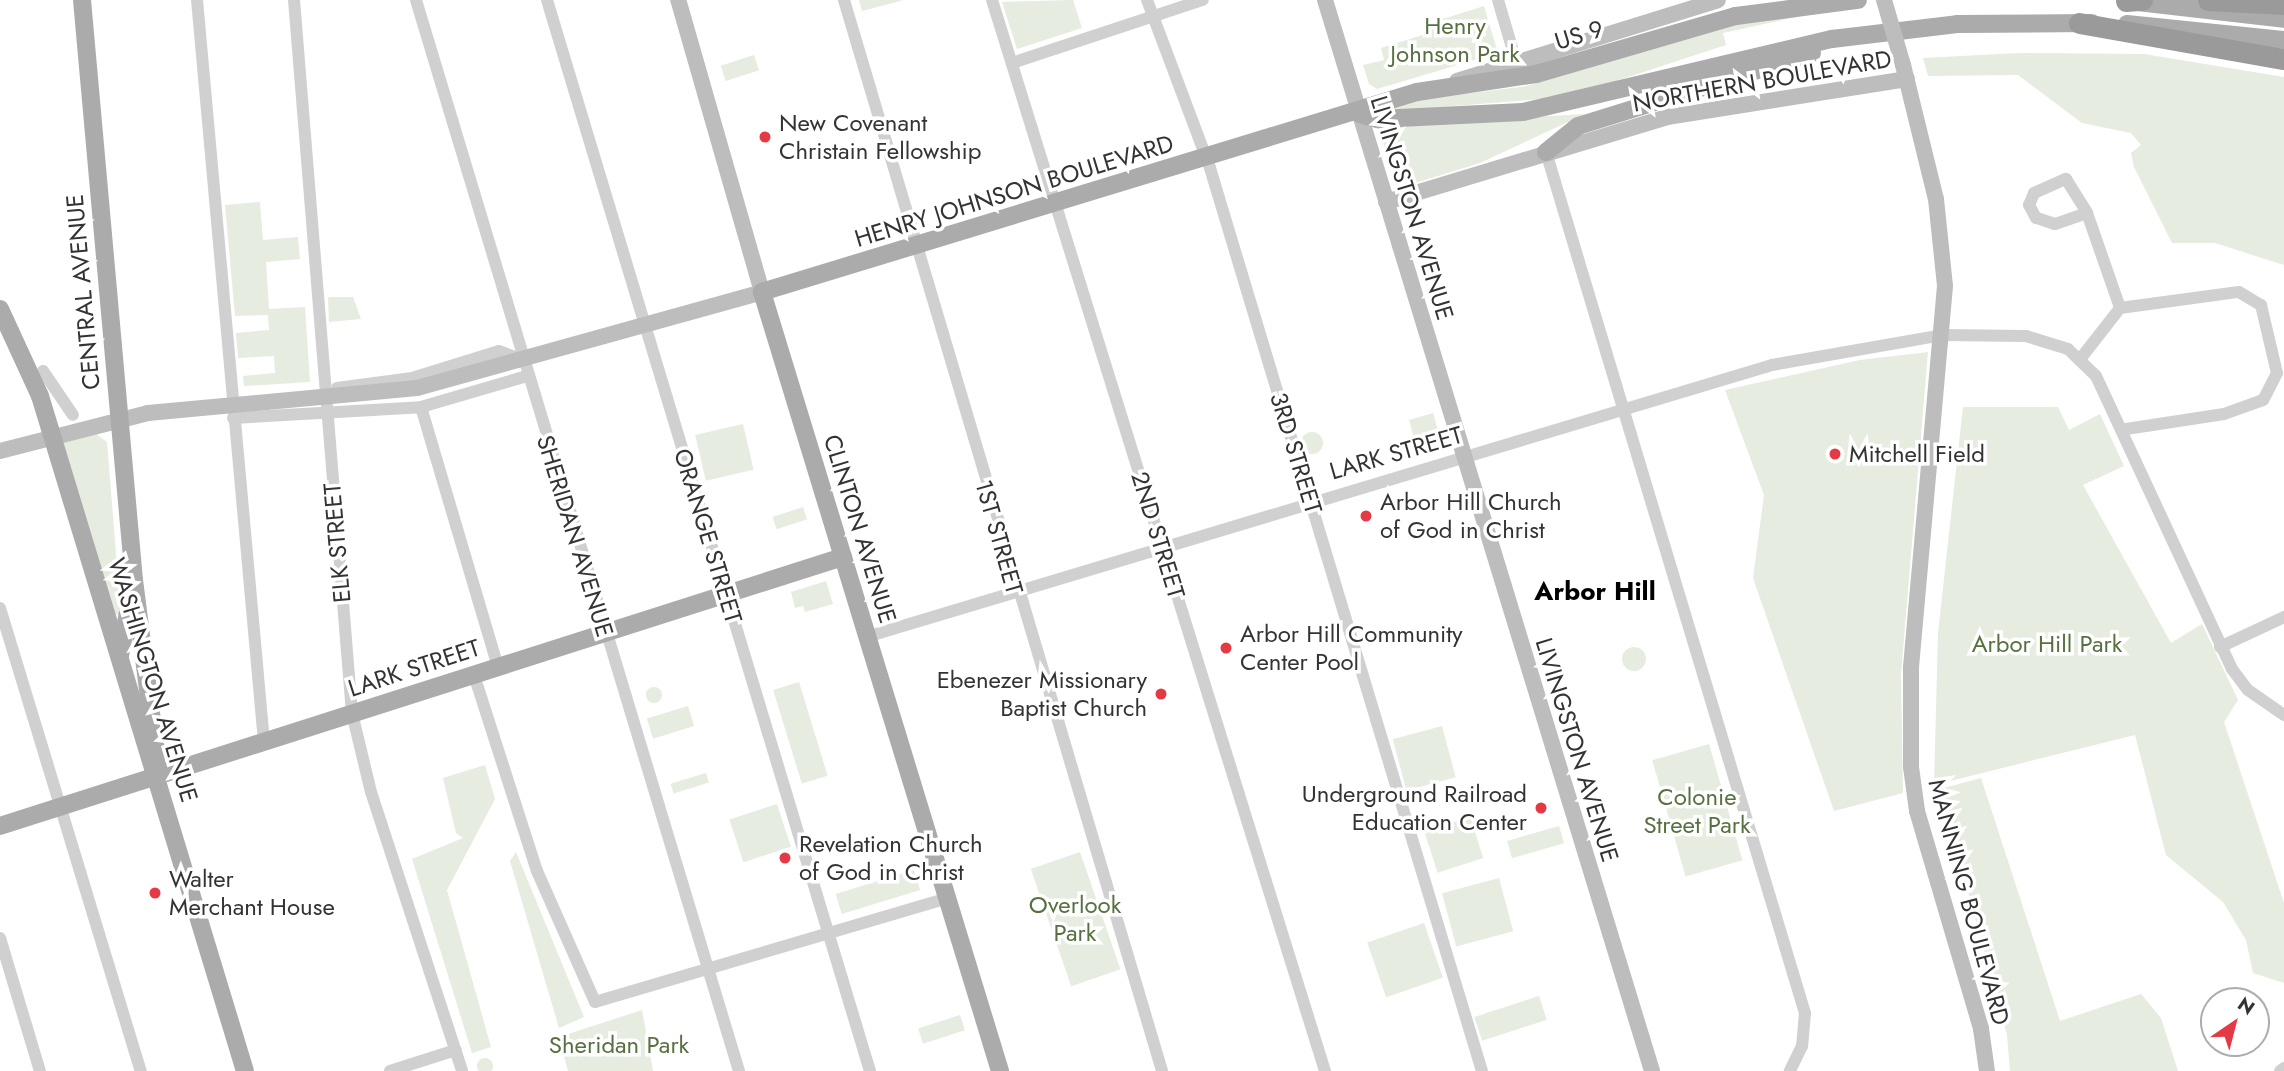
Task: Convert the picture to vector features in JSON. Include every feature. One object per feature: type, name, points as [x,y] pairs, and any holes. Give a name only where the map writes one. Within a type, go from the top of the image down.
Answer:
[{"type":"highway","points":[[2126,1],[2142,0]]},
{"type":"highway","points":[[2208,0],[2284,4]]},
{"type":"highway","points":[[2079,23],[2284,59]]},
{"type":"main road","name":"CENTRAL AVENUE","points":[[82,0],[134,580],[158,775]]},
{"type":"main road","name":"US 9","points":[[1436,89],[1536,74],[1736,16],[1858,0]]},
{"type":"main road","points":[[2118,0],[2284,19]]},
{"type":"main road","name":"US 9","points":[[1360,114],[1378,119],[1543,109],[1745,56],[1870,33],[2079,23],[2284,40]]},
{"type":"main road","points":[[1546,152],[1578,126],[1870,33]]},
{"type":"main road","name":"HENRY JOHNSON BOULEVARD","points":[[762,292],[1360,114],[1373,105],[1436,89]]},
{"type":"main road","name":"CLINTON AVENUE","points":[[762,292],[1000,1071]]},
{"type":"main road","name":"WASHINGTON AVENUE","points":[[0,309],[34,378],[119,660],[158,775],[245,1071]]},
{"type":"main road","name":"LARK STREET","points":[[0,826],[843,557]]},
{"type":"main road","name":"CENTRAL AVENUE","points":[[119,660],[134,580]]},
{"type":"street","points":[[197,0],[264,742]]},
{"type":"street","name":"ELK STREET","points":[[294,0],[352,713],[371,792],[462,1071]]},
{"type":"street","name":"SHERIDAN AVENUE","points":[[416,0],[604,632],[739,1071]]},
{"type":"street","name":"ORANGE STREET","points":[[547,0],[870,1071]]},
{"type":"street","name":"CLINTON AVENUE","points":[[678,0],[762,292]]},
{"type":"street","name":"1ST STREET","points":[[844,0],[1015,593],[1162,1071]]},
{"type":"street","name":"2ND STREET","points":[[992,0],[1325,1071]]},
{"type":"street","name":"3RD STREET","points":[[1147,0],[1205,158],[1482,1071]]},
{"type":"street","points":[[1012,63],[1203,0]]},
{"type":"street","name":"LIVINGSTON AVENUE","points":[[1325,0],[1652,1071]]},
{"type":"street","points":[[1498,0],[1516,61],[1693,4],[1718,0]]},
{"type":"street","name":"NORTHERN BOULEVARD","points":[[1386,202],[1546,152],[1708,108],[1905,72],[1884,0]]},
{"type":"street","name":"HENRY JOHNSON BOULEVARD","points":[[1436,89],[1516,61]]},
{"type":"street","name":"MANNING BOULEVARD","points":[[1905,72],[1936,199],[1945,286],[1943,335],[1911,668],[1910,756],[1917,811],[1981,1029],[1987,1071]]},
{"type":"street","points":[[1546,152],[1805,1013],[1802,1046],[1790,1071]]},
{"type":"street","points":[[2087,213],[2043,222],[2030,212],[2030,198],[2044,184],[2066,179],[2087,213],[2120,308]]},
{"type":"street","name":"HENRY JOHNSON BOULEVARD","points":[[0,451],[119,416],[417,388],[525,368],[645,321],[762,292]]},
{"type":"street","points":[[2126,429],[2249,408],[2263,400],[2277,373],[2261,305],[2249,295],[2120,308],[2081,358],[2126,429],[2220,647],[2248,690],[2284,715]]},
{"type":"street","name":"LARK STREET","points":[[866,637],[1772,365],[1943,335],[2026,336],[2050,340],[2081,358]]},
{"type":"street","name":"HENRY JOHNSON BOULEVARD","points":[[231,398],[324,390],[412,378],[499,351],[525,368]]},
{"type":"street","points":[[233,418],[421,407],[525,368]]},
{"type":"street","points":[[43,371],[73,415]]},
{"type":"street","points":[[421,407],[498,667]]},
{"type":"street","points":[[0,608],[141,1071]]},
{"type":"street","points":[[2220,647],[2284,617]]},
{"type":"street","points":[[474,675],[537,871],[588,996],[595,1002],[709,972],[948,898]]},
{"type":"street","points":[[0,938],[40,1071]]},
{"type":"street","points":[[390,1071],[456,1050]]},
{"type":"green space","points":[[859,0],[904,0],[862,11]]},
{"type":"green space","points":[[1073,0],[1082,28],[1017,49],[1002,2]]},
{"type":"green space","name":"Henry Johnson Park","points":[[1484,6],[1498,53],[1377,89],[1369,84],[1363,65],[1384,60],[1381,48],[1429,33],[1427,24]]},
{"type":"green space","points":[[1819,12],[1723,33],[1726,45],[1567,97],[1379,112],[1415,100],[1527,86],[1708,29]]},
{"type":"green space","points":[[2019,53],[2144,54],[2284,77],[2284,265],[2215,243],[2172,243],[2134,167],[2131,153],[2141,145],[2131,133],[2082,123],[2018,75],[1928,76],[1923,58]]},
{"type":"green space","points":[[754,55],[759,70],[726,81],[721,66]]},
{"type":"green space","points":[[1585,114],[1480,163],[1399,188],[1377,126]]},
{"type":"green space","points":[[260,202],[263,240],[298,237],[300,259],[266,262],[269,309],[305,307],[310,382],[244,386],[243,376],[275,373],[274,356],[238,358],[236,333],[269,330],[268,315],[235,316],[225,205]]},
{"type":"green space","points":[[328,297],[353,297],[361,319],[329,322]]},
{"type":"green space","points":[[1928,352],[1901,674],[1903,793],[1834,811],[1753,578],[1764,495],[1725,390],[1860,360]]},
{"type":"green space","name":"Arbor Hill Park","points":[[1963,407],[2058,407],[2069,430],[2100,414],[2124,466],[2083,485],[2171,643],[2202,624],[2238,700],[2224,722],[2284,903],[2284,983],[2253,973],[2246,940],[2223,902],[2166,855],[2135,735],[1934,785],[1938,633]]},
{"type":"green space","points":[[1433,413],[1443,448],[1419,454],[1409,420]]},
{"type":"green space","points":[[743,424],[754,470],[706,481],[695,435]]},
{"type":"green space","points":[[1312,432],[1320,435],[1323,443],[1320,451],[1312,454],[1304,451],[1301,443],[1304,435]]},
{"type":"green space","points":[[95,433],[107,442],[121,615],[114,614],[61,443]]},
{"type":"green space","points":[[803,507],[807,519],[777,529],[773,517]]},
{"type":"green space","points":[[826,581],[833,604],[805,612],[803,606],[795,608],[791,592]]},
{"type":"green space","points":[[1634,647],[1645,654],[1646,659],[1639,670],[1634,671],[1623,664],[1622,659],[1629,648]]},
{"type":"green space","points":[[799,682],[828,776],[802,784],[773,690]]},
{"type":"green space","points":[[651,687],[657,687],[662,695],[660,701],[651,703],[646,698],[646,692]]},
{"type":"green space","points":[[688,706],[694,726],[653,739],[647,719]]},
{"type":"green space","points":[[1442,726],[1456,777],[1406,790],[1393,739]]},
{"type":"green space","name":"Colonie Street Park","points":[[1709,744],[1742,860],[1686,877],[1652,760]]},
{"type":"green space","points":[[485,765],[495,799],[447,890],[491,1047],[472,1053],[412,859],[463,838],[456,833],[443,778]]},
{"type":"green space","points":[[706,773],[709,783],[674,793],[671,784]]},
{"type":"green space","points":[[1981,778],[2060,1021],[2141,994],[2161,1018],[2178,1071],[2010,1071],[2007,1035],[1940,789]]},
{"type":"green space","points":[[777,804],[791,847],[743,862],[729,819]]},
{"type":"green space","points":[[1470,817],[1483,858],[1438,873],[1424,832]]},
{"type":"green space","points":[[1559,826],[1564,843],[1512,858],[1507,841]]},
{"type":"green space","points":[[516,852],[584,1017],[559,1028],[510,861]]},
{"type":"green space","name":"Overlook Park","points":[[1080,852],[1120,969],[1071,986],[1031,869]]},
{"type":"green space","points":[[914,870],[920,890],[842,914],[836,894]]},
{"type":"green space","points":[[1499,878],[1513,931],[1456,946],[1442,893]]},
{"type":"green space","points":[[1424,923],[1443,978],[1386,997],[1367,943]]},
{"type":"green space","points":[[1539,996],[1547,1020],[1482,1041],[1474,1017]]},
{"type":"green space","name":"Sheridan Park","points":[[642,1010],[653,1071],[568,1071],[559,1037]]},
{"type":"green space","points":[[960,1015],[965,1030],[923,1044],[918,1029]]},
{"type":"green space","points":[[482,1058],[488,1058],[493,1066],[491,1072],[482,1074],[477,1069],[477,1063]]},
{"type":"place","name":"New Covenant Christain Fellowship","points":[[765,137]]},
{"type":"place","name":"Mitchell Field","points":[[1835,454]]},
{"type":"place","name":"Arbor Hill Church of God in Christ","points":[[1366,516]]},
{"type":"place","name":"Arbor Hill Community Center Pool","points":[[1226,648]]},
{"type":"place","name":"Ebenezer Missionary Baptist Church","points":[[1161,694]]},
{"type":"place","name":"Underground Railroad Education Center","points":[[1541,808]]},
{"type":"place","name":"Revelation Church of God in Christ","points":[[785,858]]},
{"type":"place","name":"Walter Merchant House","points":[[155,893]]},
{"type":"district","name":"Arbor Hill","points":[[1595,592]]}]
